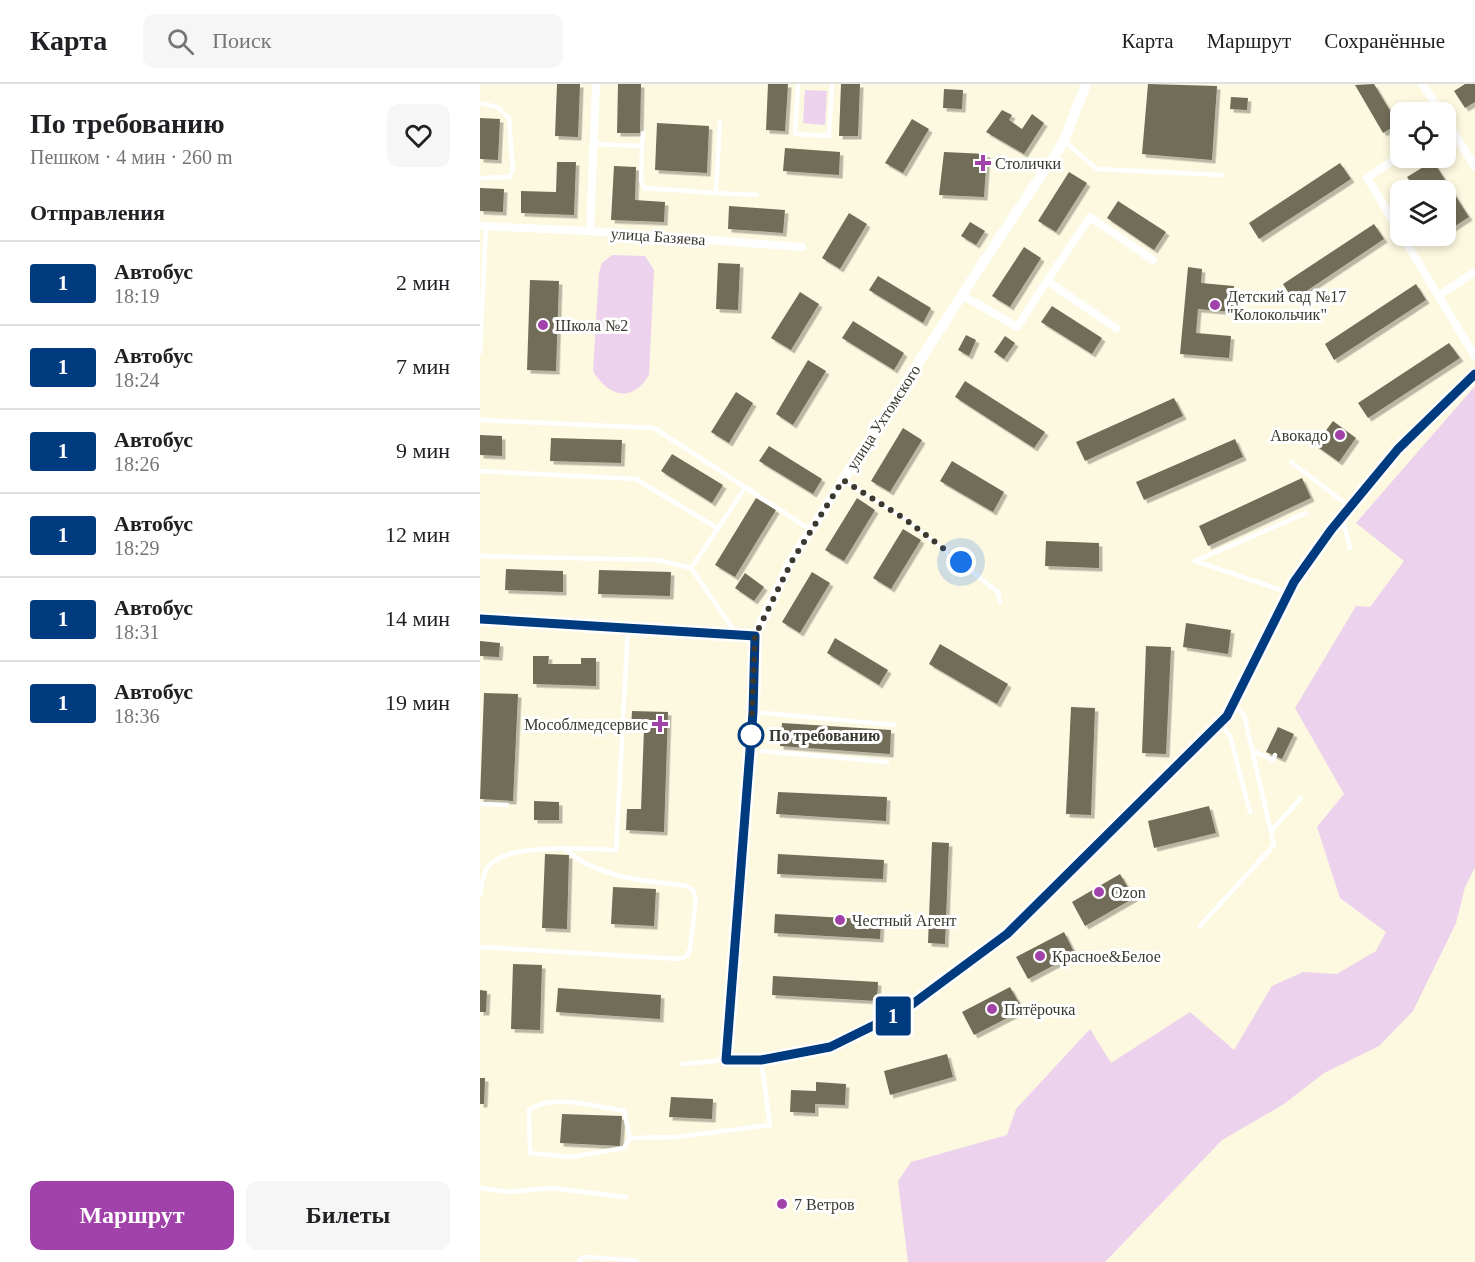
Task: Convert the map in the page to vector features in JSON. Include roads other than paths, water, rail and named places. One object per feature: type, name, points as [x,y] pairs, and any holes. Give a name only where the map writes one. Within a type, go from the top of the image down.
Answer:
[{"type":"street","name":"улица Базяева","points":[[596,84],[590,231],[802,247]]},
{"type":"street","name":"улица Ухтомского","points":[[726,1060],[753,712],[755,636],[792,561],[811,530],[1064,141],[1086,84]]},
{"type":"street","points":[[1422,84],[1434,102]]},
{"type":"street","points":[[1456,137],[1475,166]]},
{"type":"street","points":[[1390,162],[1367,178],[1390,217]]},
{"type":"street","points":[[962,295],[1017,327],[1090,217],[1153,260]]},
{"type":"street","points":[[483,226],[590,231]]},
{"type":"street","points":[[1408,246],[1475,356]]},
{"type":"street","points":[[1438,296],[1475,272]]},
{"type":"street","points":[[1047,281],[1116,328]]},
{"type":"street","points":[[726,1060],[761,1060],[830,1047],[912,1004],[1007,934],[1220,723],[1234,705],[1289,592],[1342,516],[1398,449],[1475,374]]},
{"type":"street","points":[[480,619],[755,636]]},
{"type":"lane","points":[[798,84],[795,134],[829,136],[832,84]]},
{"type":"lane","points":[[480,103],[497,107],[509,118],[513,171],[509,177],[480,178]]},
{"type":"lane","points":[[716,193],[720,122]]},
{"type":"lane","points":[[643,133],[641,180],[644,188],[757,195]]},
{"type":"lane","points":[[1064,141],[1097,170],[1222,175]]},
{"type":"lane","points":[[593,144],[642,146]]},
{"type":"lane","points":[[480,352],[483,226]]},
{"type":"lane","points":[[480,420],[654,428],[811,530]]},
{"type":"lane","points":[[1291,462],[1350,507]]},
{"type":"lane","points":[[480,471],[636,479],[717,528]]},
{"type":"lane","points":[[843,480],[914,526],[998,592],[1000,602]]},
{"type":"lane","points":[[691,568],[745,488]]},
{"type":"lane","points":[[1289,592],[1195,561],[1306,513]]},
{"type":"lane","points":[[1342,516],[1350,548]]},
{"type":"lane","points":[[480,556],[658,560],[691,568],[736,635]]},
{"type":"lane","points":[[480,894],[483,876],[489,866],[510,853],[565,849],[616,849],[628,627]]},
{"type":"lane","points":[[1200,926],[1274,844],[1244,715],[1234,705]]},
{"type":"lane","points":[[753,712],[894,725]]},
{"type":"lane","points":[[1220,723],[1230,736],[1250,812]]},
{"type":"lane","points":[[762,751],[887,762]]},
{"type":"lane","points":[[1253,751],[1273,760],[1275,755]]},
{"type":"lane","points":[[1271,831],[1300,798]]},
{"type":"lane","points":[[480,804],[507,805]]},
{"type":"lane","points":[[480,947],[680,959],[687,956],[690,949],[696,899],[693,890],[686,886],[602,872],[579,861],[565,849]]},
{"type":"lane","points":[[682,1064],[726,1060]]},
{"type":"lane","points":[[630,1138],[677,1137],[770,1125],[761,1060]]},
{"type":"lane","points":[[576,1102],[624,1111],[630,1138],[624,1148],[600,1153],[570,1157],[530,1153],[529,1110],[536,1105],[576,1102]]},
{"type":"lane","points":[[480,1188],[508,1192],[550,1188],[626,1197]]},
{"type":"lane","points":[[578,1262],[583,1257],[637,1262]]},
{"type":"place","name":"Столички","points":[[983,163]]},
{"type":"place","name":"Детский сад №17 \"Колокольчик\"","points":[[1215,305]]},
{"type":"place","name":"Школа №2","points":[[543,325]]},
{"type":"place","name":"Авокадо","points":[[1340,435]]},
{"type":"place","name":"Мособлмедсервис","points":[[660,724]]},
{"type":"place","name":"По требованию","points":[[751,735]]},
{"type":"place","name":"Ozon","points":[[1099,892]]},
{"type":"place","name":"Честный Агент","points":[[840,920]]},
{"type":"place","name":"Красное&Белое","points":[[1040,956]]},
{"type":"place","name":"Пятёрочка","points":[[992,1009]]},
{"type":"place","name":"7 Ветров","points":[[782,1204]]}]
